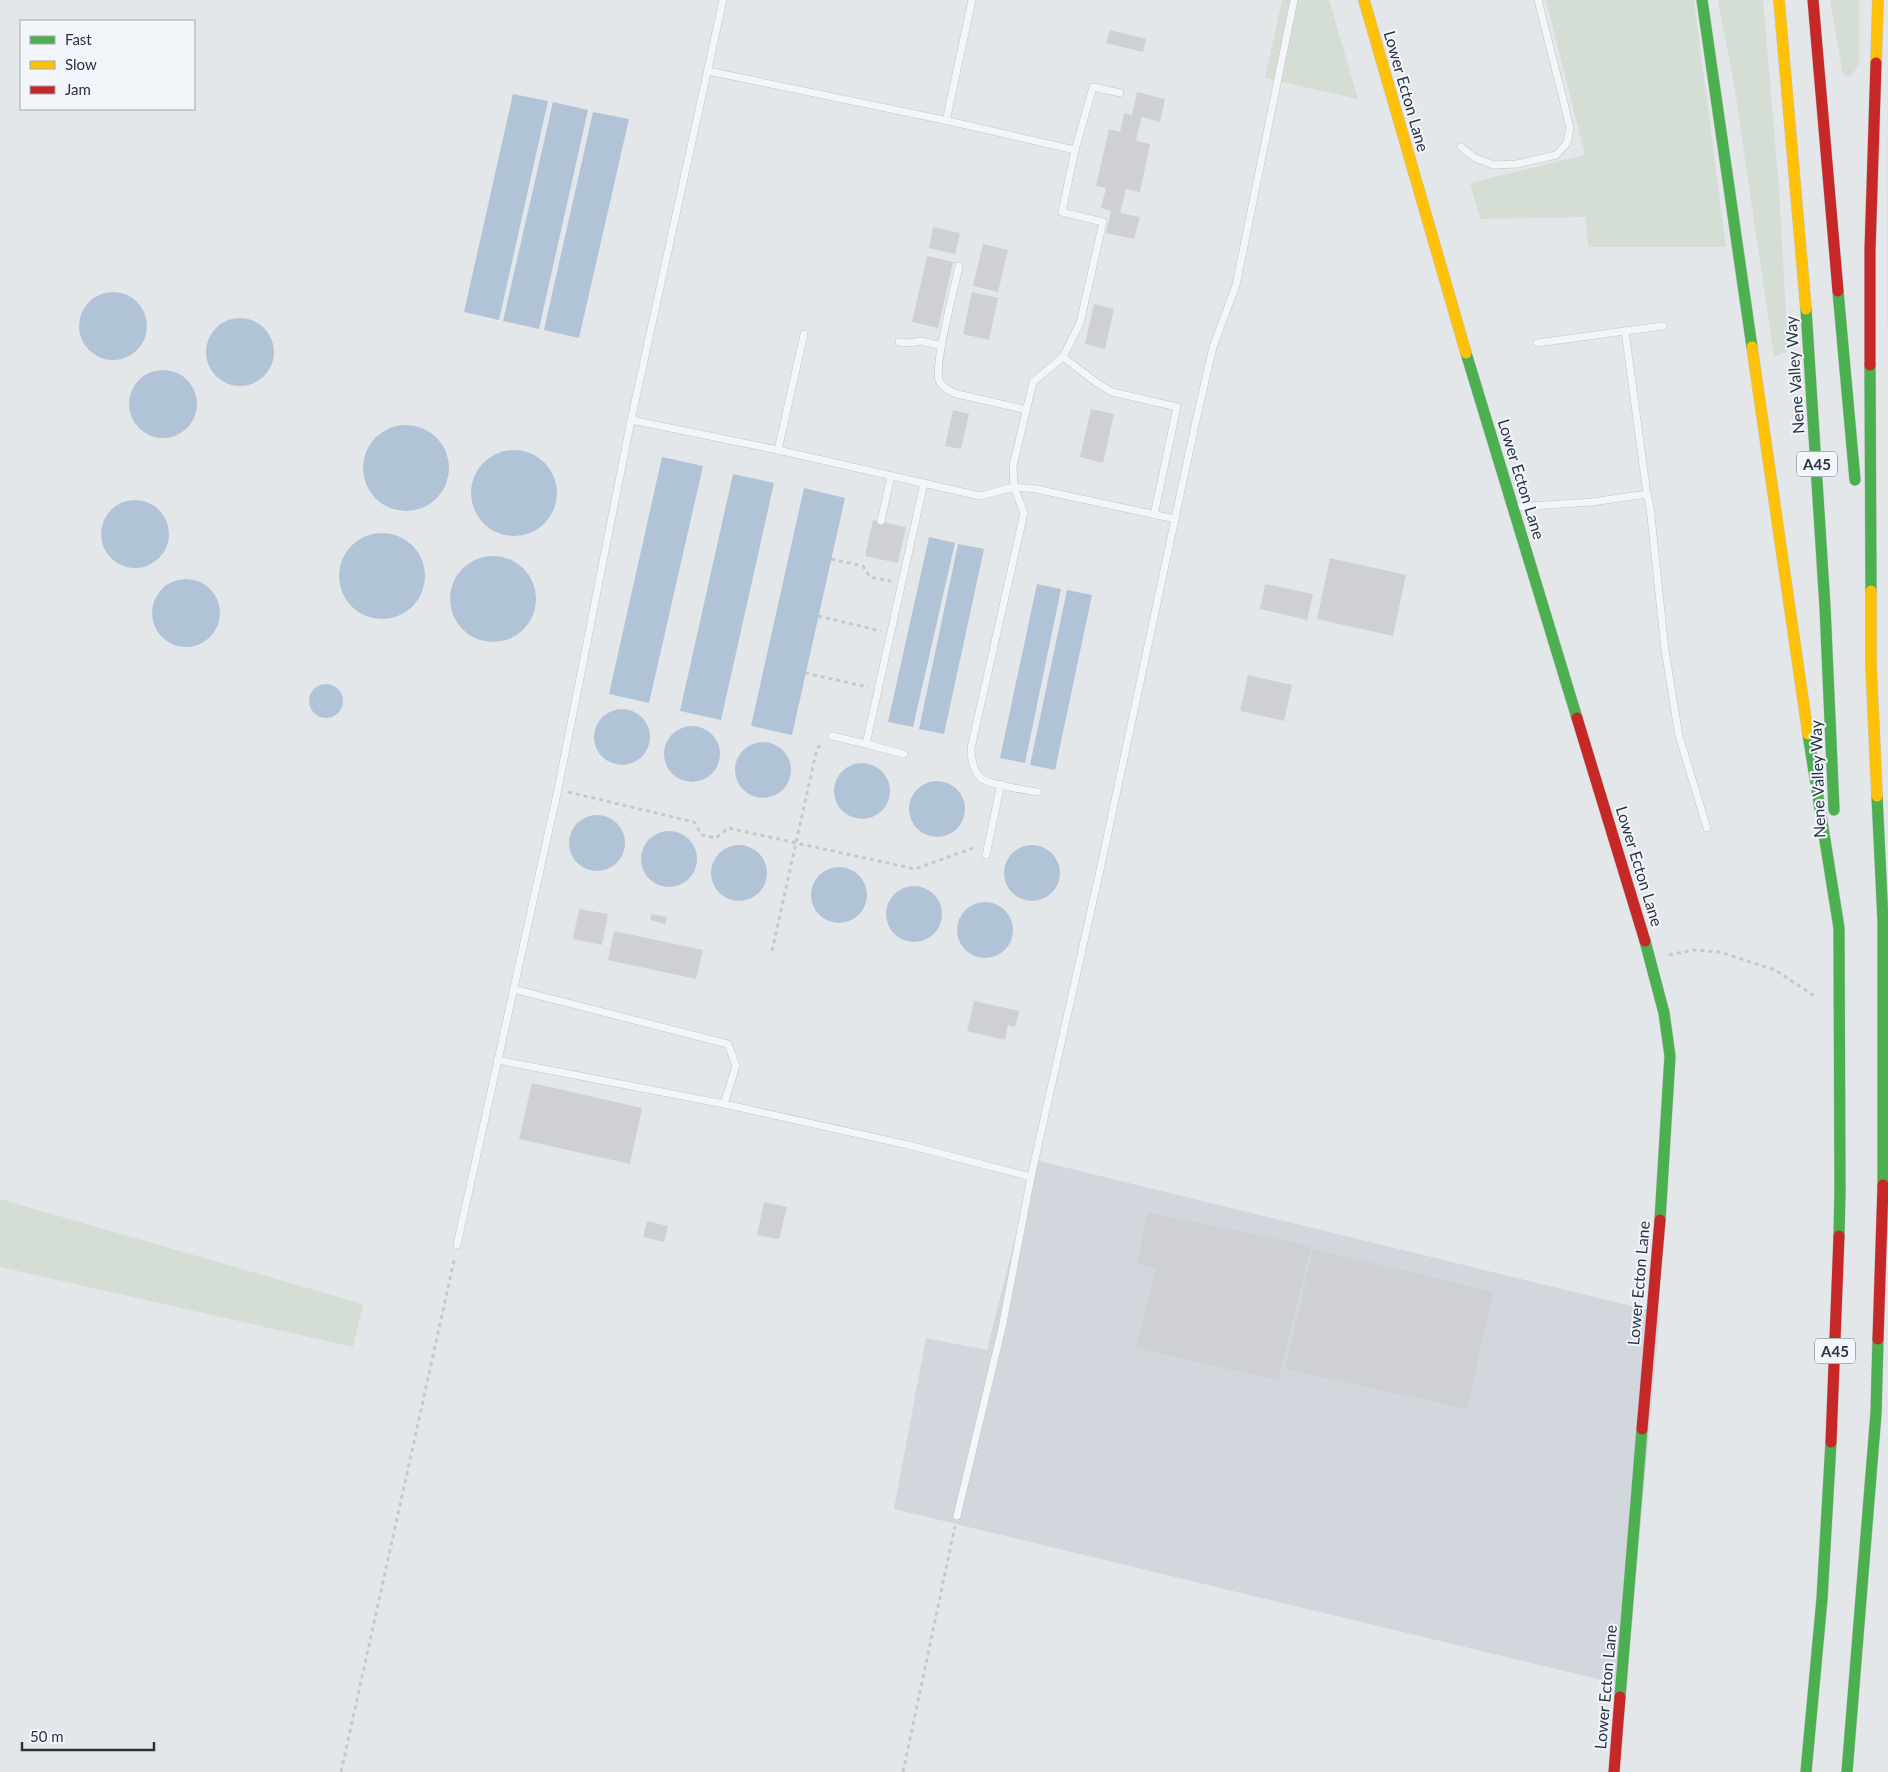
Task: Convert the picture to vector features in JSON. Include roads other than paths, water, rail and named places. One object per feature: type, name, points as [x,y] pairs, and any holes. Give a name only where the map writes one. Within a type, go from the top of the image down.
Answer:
[{"type":"main road","name":"Lower Ecton Lane","points":[[1364,0],[1466,353],[1651,959],[1664,1013],[1670,1056],[1662,1190],[1614,1772]]},
{"type":"main road","points":[[1702,0],[1807,726],[1839,928]]},
{"type":"main road","name":"Nene Valley Way","points":[[1779,0],[1788,85],[1814,414],[1825,597],[1839,928]]},
{"type":"main road","name":"A45","points":[[1813,0],[1856,496]]},
{"type":"main road","points":[[1871,664],[1870,250],[1878,0]]},
{"type":"main road","name":"A45","points":[[1846,1772],[1876,1413],[1883,1172],[1883,921],[1871,664],[1859,526]]},
{"type":"main road","name":"A45","points":[[1806,1772],[1822,1599],[1833,1410],[1840,1191],[1839,928]]},
{"type":"lane","points":[[457,1245],[558,789],[631,420],[723,0]]},
{"type":"lane","points":[[946,120],[972,0]]},
{"type":"lane","points":[[957,1516],[1002,1328],[1031,1177],[1102,861],[1213,347],[1236,285],[1294,0]]},
{"type":"lane","points":[[1461,147],[1474,158],[1494,165],[1517,164],[1556,155],[1567,144],[1570,128],[1538,0]]},
{"type":"lane","points":[[708,71],[946,120],[1075,150]]},
{"type":"lane","points":[[1038,792],[1001,784],[980,777],[971,759],[971,748],[1024,513],[1014,487],[1013,466],[1033,382],[1063,357],[1080,323],[1103,222],[1062,212],[1075,150],[1093,87],[1120,92]]},
{"type":"lane","points":[[959,266],[939,359],[938,378],[946,389],[956,394],[1027,410]]},
{"type":"lane","points":[[1537,343],[1662,326]]},
{"type":"lane","points":[[1625,332],[1650,507],[1665,650],[1679,736],[1707,828]]},
{"type":"lane","points":[[778,450],[804,334]]},
{"type":"lane","points":[[899,342],[910,343],[920,341],[942,346]]},
{"type":"lane","points":[[1063,357],[1112,392],[1177,408],[1154,515]]},
{"type":"lane","points":[[631,420],[778,450],[980,496],[1014,487],[1036,489],[1175,520]]},
{"type":"lane","points":[[881,521],[891,476]]},
{"type":"lane","points":[[866,744],[924,483]]},
{"type":"lane","points":[[1514,507],[1592,502],[1647,494]]},
{"type":"lane","points":[[832,736],[904,754]]},
{"type":"lane","points":[[986,855],[1001,784]]},
{"type":"lane","points":[[513,989],[728,1044],[736,1066],[724,1104]]},
{"type":"lane","points":[[498,1060],[724,1104],[908,1145],[1031,1177]]},
{"type":"water","points":[[513,94],[548,101],[499,320],[464,312]]},
{"type":"water","points":[[553,102],[588,110],[539,329],[503,321]]},
{"type":"water","points":[[593,112],[629,119],[579,338],[544,330]]},
{"type":"water","points":[[106,292],[120,292],[132,297],[142,307],[147,319],[147,333],[142,345],[132,355],[120,360],[106,360],[94,355],[84,345],[79,333],[79,319],[84,307],[94,297]]},
{"type":"water","points":[[233,318],[247,318],[259,323],[269,333],[274,345],[274,359],[269,371],[259,381],[247,386],[233,386],[221,381],[211,371],[206,359],[206,345],[211,333],[221,323]]},
{"type":"water","points":[[156,370],[170,370],[182,375],[192,385],[197,397],[197,411],[192,423],[182,433],[170,438],[156,438],[144,433],[134,423],[129,411],[129,397],[134,385],[144,375]]},
{"type":"water","points":[[406,425],[423,428],[437,437],[446,451],[449,468],[446,485],[437,499],[423,508],[406,511],[389,508],[375,499],[366,485],[363,468],[366,451],[375,437],[389,428]]},
{"type":"water","points":[[514,450],[531,453],[545,462],[554,476],[557,493],[554,510],[545,524],[531,533],[514,536],[497,533],[483,524],[474,510],[471,493],[474,476],[483,462],[497,453]]},
{"type":"water","points":[[662,457],[703,466],[649,703],[609,694]]},
{"type":"water","points":[[733,474],[774,483],[721,720],[680,711]]},
{"type":"water","points":[[804,488],[845,498],[792,735],[751,726]]},
{"type":"water","points":[[128,500],[142,500],[154,505],[164,515],[169,527],[169,541],[164,553],[154,563],[142,568],[128,568],[116,563],[106,553],[101,541],[101,527],[106,515],[116,505]]},
{"type":"water","points":[[382,533],[399,536],[413,545],[422,559],[425,576],[422,593],[413,607],[399,616],[382,619],[365,616],[351,607],[342,593],[339,576],[342,559],[351,545],[365,536]]},
{"type":"water","points":[[929,537],[955,543],[913,727],[888,722]]},
{"type":"water","points":[[958,544],[984,549],[944,734],[919,729]]},
{"type":"water","points":[[493,556],[510,559],[524,568],[533,582],[536,599],[533,616],[524,630],[510,639],[493,642],[476,639],[462,630],[453,616],[450,599],[453,582],[462,568],[476,559]]},
{"type":"water","points":[[179,579],[193,579],[205,584],[215,594],[220,606],[220,620],[215,632],[205,642],[193,647],[179,647],[167,642],[157,632],[152,620],[152,606],[157,594],[167,584]]},
{"type":"water","points":[[1037,584],[1061,589],[1025,763],[1000,758]]},
{"type":"water","points":[[1067,590],[1092,595],[1055,770],[1030,765]]},
{"type":"water","points":[[326,684],[333,685],[338,689],[342,694],[342,708],[338,713],[333,717],[326,718],[319,717],[314,713],[310,708],[309,701],[310,694],[314,689],[319,685]]},
{"type":"water","points":[[622,709],[633,711],[642,717],[648,726],[650,737],[648,748],[642,757],[633,763],[622,765],[611,763],[602,757],[596,748],[594,737],[596,726],[602,717],[611,711]]},
{"type":"water","points":[[692,726],[703,728],[712,734],[718,743],[720,754],[718,765],[712,774],[703,780],[692,782],[681,780],[672,774],[666,765],[664,754],[666,743],[672,734],[681,728]]},
{"type":"water","points":[[763,742],[774,744],[783,750],[789,759],[791,770],[789,781],[783,790],[774,796],[763,798],[752,796],[743,790],[737,781],[735,770],[737,759],[743,750],[752,744]]},
{"type":"water","points":[[862,763],[873,765],[882,771],[888,780],[890,791],[888,802],[882,811],[873,817],[862,819],[851,817],[842,811],[836,802],[834,791],[836,780],[842,771],[851,765]]},
{"type":"water","points":[[937,781],[948,783],[957,789],[963,798],[965,809],[963,820],[957,829],[948,835],[937,837],[926,835],[917,829],[911,820],[909,809],[911,798],[917,789],[926,783]]},
{"type":"water","points":[[597,815],[608,817],[617,823],[623,832],[625,843],[623,854],[617,863],[608,869],[597,871],[586,869],[577,863],[571,854],[569,843],[571,832],[577,823],[586,817]]},
{"type":"water","points":[[669,831],[680,833],[689,839],[695,848],[697,859],[695,870],[689,879],[680,885],[669,887],[658,885],[649,879],[643,870],[641,859],[643,848],[649,839],[658,833]]},
{"type":"water","points":[[734,845],[744,845],[759,853],[765,862],[767,873],[765,884],[759,893],[744,901],[734,901],[723,896],[716,889],[711,878],[711,868],[716,857],[723,850]]},
{"type":"water","points":[[1032,845],[1043,847],[1052,853],[1058,862],[1060,873],[1058,884],[1052,893],[1043,899],[1032,901],[1021,899],[1012,893],[1006,884],[1004,873],[1006,862],[1012,853],[1021,847]]},
{"type":"water","points":[[839,867],[850,869],[859,875],[865,884],[867,895],[865,906],[859,915],[850,921],[839,923],[828,921],[819,915],[813,906],[811,895],[813,884],[819,875],[828,869]]},
{"type":"water","points":[[909,886],[919,886],[934,894],[940,903],[942,914],[940,925],[934,934],[919,942],[909,942],[898,937],[891,930],[886,919],[886,909],[891,898],[898,891]]},
{"type":"water","points":[[985,902],[996,904],[1005,910],[1011,919],[1013,930],[1011,941],[1005,950],[996,956],[985,958],[974,956],[965,950],[959,941],[957,930],[959,919],[965,910],[974,904]]}]
